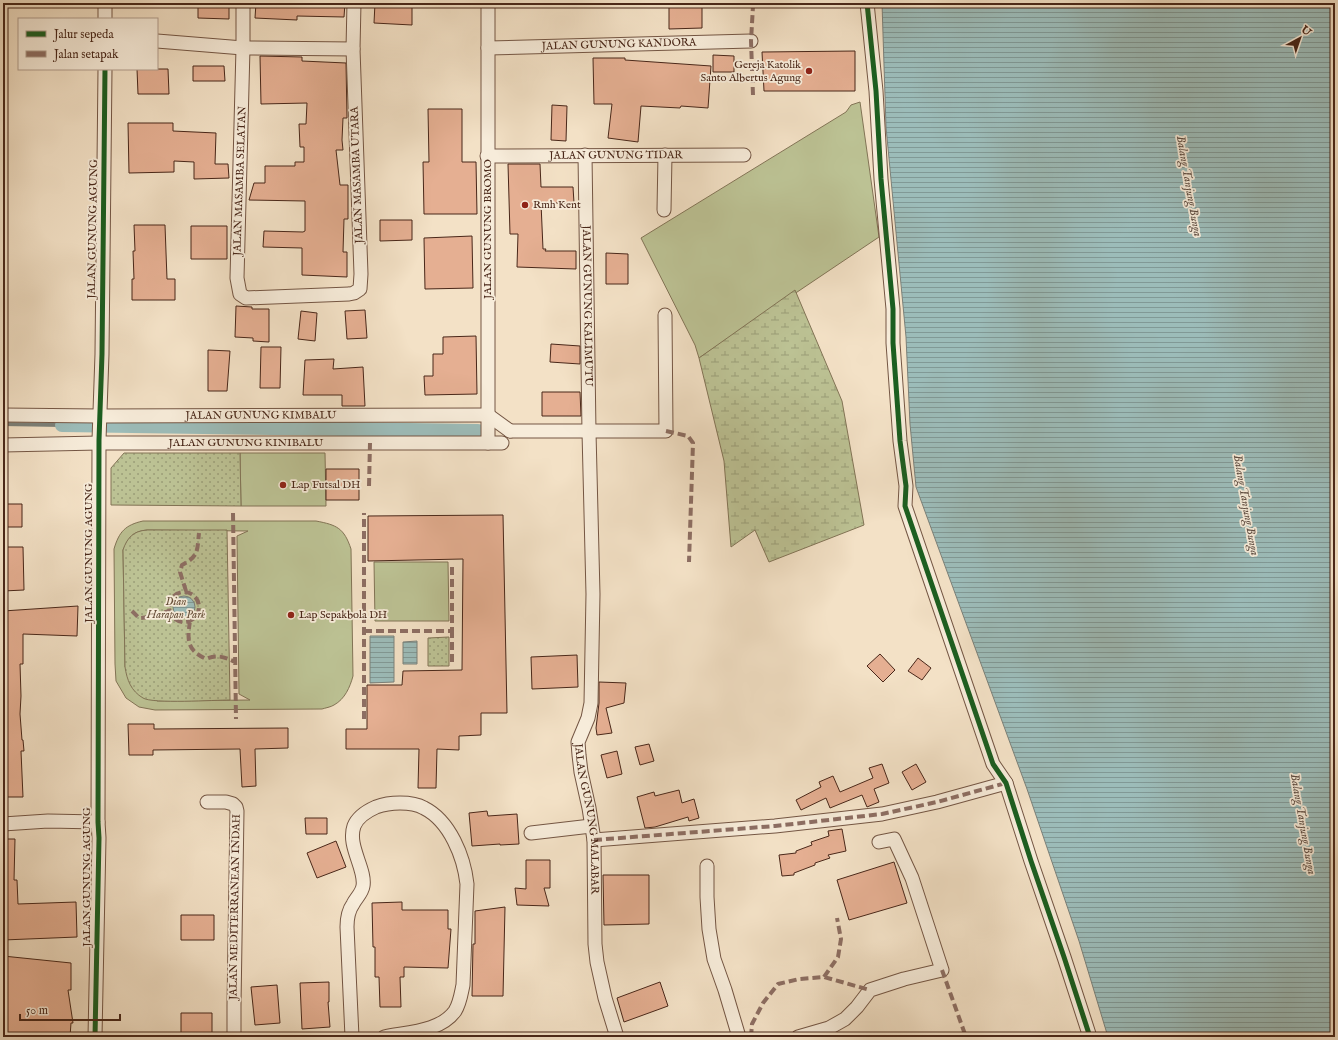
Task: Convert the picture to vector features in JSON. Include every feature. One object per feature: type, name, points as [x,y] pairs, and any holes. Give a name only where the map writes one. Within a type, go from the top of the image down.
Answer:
[{"type":"street","points":[[105,3],[105,18]]},
{"type":"street","name":"JALAN MASAMBA SELATAN","points":[[243,3],[238,289],[240,294],[246,298],[303,296]]},
{"type":"street","name":"JALAN MASAMBA UTARA","points":[[303,296],[350,294],[360,289],[361,274],[353,49],[354,3]]},
{"type":"street","name":"JALAN GUNUNG BROMO","points":[[488,3],[488,443]]},
{"type":"street","points":[[867,3],[876,91],[881,179],[893,309],[893,343],[900,441],[906,486],[905,506],[994,764],[1006,783],[1090,1037]]},
{"type":"street","points":[[158,41],[243,48],[353,49]]},
{"type":"street","name":"JALAN GUNUNG KANDORA","points":[[488,48],[751,41]]},
{"type":"street","name":"JALAN GUNUNG AGUNG","points":[[95,1037],[99,838],[99,418],[102,354],[105,70]]},
{"type":"street","name":"JALAN GUNUNG KALIMUTU","points":[[585,155],[589,432]]},
{"type":"street","points":[[664,210],[665,155]]},
{"type":"street","name":"JALAN GUNUNG TIDAR","points":[[487,156],[744,155]]},
{"type":"street","points":[[488,414],[510,431],[666,431],[665,315]]},
{"type":"street","points":[[488,414],[502,443]]},
{"type":"street","name":"JALAN GUNUNG KIMBALU","points":[[3,415],[99,418],[488,414]]},
{"type":"street","points":[[502,443],[510,431]]},
{"type":"street","name":"JALAN GUNUNG MALABAR","points":[[589,432],[593,594],[592,676],[590,712],[586,726],[578,742],[581,772],[594,840],[595,944],[597,962],[617,1037]]},
{"type":"street","name":"JALAN GUNUNG KINIBALU","points":[[3,445],[99,442],[502,443]]},
{"type":"street","points":[[594,840],[775,826],[882,814],[937,802],[1006,783]]},
{"type":"street","name":"JALAN MEDITERRANEAN INDAH","points":[[207,802],[230,803],[236,807],[237,811],[234,1037]]},
{"type":"street","points":[[352,1037],[347,927],[348,915],[352,905],[362,891],[363,886],[354,848],[354,827],[358,819],[365,812],[381,805],[394,803],[422,807],[431,812],[447,829],[454,841],[464,865],[467,884],[463,984],[456,1010],[450,1017],[429,1027],[384,1037]]},
{"type":"street","points":[[3,824],[48,821],[98,822]]},
{"type":"street","points":[[531,833],[591,826]]},
{"type":"street","points":[[798,1037],[829,1028],[845,1019],[858,1007],[870,990],[904,979],[942,970],[912,878],[894,839],[879,842]]},
{"type":"street","points":[[707,866],[709,929],[714,959],[739,1037]]},
{"type":"green space","points":[[860,102],[879,237],[699,358],[695,345],[641,238],[846,112],[851,105]]},
{"type":"green space","points":[[795,290],[842,401],[864,525],[769,562],[755,530],[731,547],[724,461],[699,358]]},
{"type":"green space","points":[[124,453],[240,453],[241,506],[111,505],[111,468]]},
{"type":"green space","name":"Lap Futsal DH","points":[[240,453],[325,453],[326,506],[241,506]]},
{"type":"green space","name":"Lap Sepakbola DH","points":[[143,521],[316,521],[329,524],[339,529],[346,536],[351,549],[353,676],[349,688],[344,696],[333,706],[322,709],[155,710],[139,707],[126,698],[116,681],[114,549],[118,538],[124,530],[127,527]],"holes":[[[147,530],[248,531],[237,536],[239,694],[250,700],[157,701],[125,667],[123,550],[125,545],[129,538],[134,534]]]},
{"type":"green space","name":"Dian Harapan Park","points":[[147,530],[227,530],[230,700],[149,700],[143,698],[135,692],[130,685],[125,667],[123,550],[126,542],[131,536],[138,532]]},
{"type":"green space","points":[[374,562],[448,562],[449,621],[375,621]]},
{"type":"green space","points":[[449,637],[449,666],[428,666],[428,638]]},
{"type":"water","name":"Balang Tanjung Bunga","points":[[882,3],[1335,3],[1335,1037],[1108,1037],[1079,941],[1027,789],[916,487],[910,424],[906,337],[886,127]]},
{"type":"water","points":[[184,596],[192,599],[195,607],[192,615],[184,618],[176,615],[173,607],[176,599]]},
{"type":"water","points":[[370,636],[394,636],[394,682],[370,683]]},
{"type":"water","points":[[417,641],[417,664],[403,664],[403,642]]},
{"type":"building","points":[[198,3],[229,3],[229,19],[198,18]]},
{"type":"building","points":[[256,3],[345,3],[344,17],[297,16],[297,20],[255,18]]},
{"type":"building","points":[[375,3],[412,3],[412,25],[374,23]]},
{"type":"building","points":[[669,3],[702,3],[702,28],[669,29]]},
{"type":"building","name":"Gereja Katolik Santo Albertus Agung","points":[[855,51],[855,91],[764,91],[762,52]]},
{"type":"building","points":[[713,55],[734,56],[734,72],[713,72]]},
{"type":"building","points":[[260,56],[302,57],[302,61],[346,63],[347,118],[343,118],[343,150],[336,150],[340,185],[348,185],[348,219],[344,219],[343,252],[347,252],[347,277],[302,275],[302,248],[263,247],[264,231],[305,231],[305,201],[249,200],[254,183],[265,183],[265,166],[295,166],[295,162],[304,162],[304,147],[300,147],[299,124],[306,124],[307,103],[261,104]]},
{"type":"building","points":[[593,58],[625,58],[625,60],[711,66],[708,108],[641,106],[638,142],[608,138],[612,104],[594,104]]},
{"type":"building","points":[[193,66],[224,66],[225,81],[193,81]]},
{"type":"building","points":[[168,69],[169,94],[138,94],[137,70]]},
{"type":"building","points":[[552,105],[567,106],[566,141],[551,140]]},
{"type":"building","points":[[428,109],[462,109],[462,162],[476,162],[477,214],[424,214],[423,162],[429,162]]},
{"type":"building","points":[[128,123],[173,123],[173,131],[216,133],[215,164],[228,164],[229,178],[194,179],[194,162],[174,161],[174,172],[129,173]]},
{"type":"building","points":[[508,164],[540,164],[541,187],[573,187],[574,203],[541,203],[543,249],[546,249],[545,251],[576,251],[576,269],[517,267],[518,234],[510,234]]},
{"type":"building","points":[[380,220],[412,220],[412,240],[380,241]]},
{"type":"building","points":[[134,225],[165,225],[167,279],[175,279],[175,300],[132,300],[132,279],[134,279],[133,251],[135,251]]},
{"type":"building","points":[[191,226],[227,226],[227,259],[191,259]]},
{"type":"building","points":[[472,236],[473,288],[425,289],[424,238]]},
{"type":"building","points":[[606,253],[628,254],[628,284],[606,284]]},
{"type":"building","points":[[236,306],[252,307],[252,309],[269,309],[269,342],[253,341],[253,338],[235,337]]},
{"type":"building","points":[[365,310],[367,338],[347,339],[345,311]]},
{"type":"building","points":[[301,311],[317,313],[315,341],[298,339]]},
{"type":"building","points":[[476,336],[477,394],[425,395],[424,376],[433,376],[433,354],[443,354],[443,337]]},
{"type":"building","points":[[551,344],[580,346],[580,364],[550,362]]},
{"type":"building","points":[[261,347],[281,347],[280,388],[260,388]]},
{"type":"building","points":[[208,350],[230,351],[227,391],[208,391]]},
{"type":"building","points":[[334,359],[333,369],[363,367],[365,406],[342,406],[342,395],[303,395],[305,360]]},
{"type":"building","points":[[542,392],[580,392],[581,416],[542,416]]},
{"type":"building","points":[[326,469],[359,469],[359,500],[326,500]]},
{"type":"building","points":[[3,504],[22,504],[22,527],[3,527]]},
{"type":"building","points":[[503,515],[507,713],[481,713],[481,735],[459,736],[459,750],[437,749],[436,788],[418,788],[419,749],[346,749],[346,729],[367,729],[367,685],[402,685],[403,671],[462,670],[463,559],[368,561],[368,516]]},
{"type":"building","points":[[3,547],[23,547],[24,590],[3,591]]},
{"type":"building","points":[[78,606],[77,636],[23,634],[23,664],[20,664],[20,714],[24,751],[21,751],[23,797],[3,797],[3,665],[5,652],[3,641],[3,611]]},
{"type":"building","points":[[880,654],[895,670],[883,682],[867,666]]},
{"type":"building","points":[[577,655],[578,687],[532,689],[531,657]]},
{"type":"building","points":[[918,658],[931,668],[922,680],[908,671]]},
{"type":"building","points":[[599,682],[626,683],[624,703],[606,708],[612,733],[597,735],[596,728],[599,703]]},
{"type":"building","points":[[128,724],[154,724],[154,729],[288,728],[288,748],[255,749],[256,786],[242,787],[240,749],[153,750],[153,755],[129,755]]},
{"type":"building","points":[[649,744],[654,761],[640,765],[635,747]]},
{"type":"building","points":[[617,751],[622,774],[607,778],[601,755]]},
{"type":"building","points":[[882,764],[889,783],[874,789],[879,802],[867,807],[862,795],[830,808],[826,798],[801,810],[796,800],[821,787],[819,782],[833,776],[840,792],[873,778],[869,768]]},
{"type":"building","points":[[916,764],[926,782],[912,790],[902,772]]},
{"type":"building","points":[[679,790],[682,803],[694,799],[699,818],[689,821],[688,817],[655,827],[645,828],[637,797],[654,792],[655,796]]},
{"type":"building","points":[[487,811],[488,816],[517,814],[519,844],[472,846],[469,813]]},
{"type":"building","points":[[305,818],[327,818],[327,834],[306,834]]},
{"type":"building","points":[[842,829],[846,851],[828,855],[830,858],[815,863],[815,865],[794,873],[794,875],[782,876],[779,855],[796,853],[796,851],[812,845],[811,842],[829,836],[828,831]]},
{"type":"building","points":[[3,839],[15,839],[14,880],[17,880],[18,904],[76,902],[77,937],[3,940]]},
{"type":"building","points":[[336,841],[346,867],[317,878],[307,853]]},
{"type":"building","points":[[526,860],[550,860],[550,888],[544,888],[549,906],[517,905],[515,888],[526,889]]},
{"type":"building","points":[[894,862],[907,903],[849,920],[837,880]]},
{"type":"building","points":[[603,875],[649,875],[649,924],[604,925]]},
{"type":"building","points":[[402,902],[402,910],[448,910],[448,929],[451,929],[448,968],[404,967],[404,977],[400,977],[401,1007],[380,1007],[379,977],[375,977],[375,947],[373,947],[372,903]]},
{"type":"building","points":[[505,907],[503,996],[472,996],[475,911]]},
{"type":"building","points":[[181,915],[214,915],[214,940],[181,940]]},
{"type":"building","points":[[3,956],[71,963],[71,990],[68,990],[73,1023],[71,1023],[70,1037],[3,1037]]},
{"type":"building","points":[[329,982],[328,1002],[330,1027],[302,1029],[300,983]]},
{"type":"building","points":[[660,982],[668,1006],[624,1022],[617,998]]},
{"type":"building","points":[[277,985],[280,1023],[255,1025],[251,987]]},
{"type":"building","points":[[181,1013],[212,1013],[212,1037],[181,1037]]},
{"type":"waterway","points":[[3,424],[62,425]]},
{"type":"waterway","points":[[62,425],[478,431]]},
{"type":"marked path","points":[[753,6],[751,41],[753,95]]},
{"type":"marked path","points":[[666,431],[688,436],[693,443],[689,562]]},
{"type":"marked path","points":[[369,486],[370,443]]},
{"type":"marked path","points":[[233,513],[236,719]]},
{"type":"marked path","points":[[364,513],[364,719]]},
{"type":"marked path","points":[[186,591],[180,572],[182,565],[192,559],[196,552],[199,533]]},
{"type":"marked path","points":[[364,631],[452,631],[452,565]]},
{"type":"marked path","points":[[184,592],[195,596],[199,607],[195,618],[184,622],[173,618],[169,607],[173,596],[184,592]]},
{"type":"marked path","points":[[132,611],[139,618],[170,611]]},
{"type":"marked path","points":[[190,621],[189,639],[195,652],[206,659],[220,657],[235,662]]},
{"type":"marked path","points":[[452,631],[452,662]]},
{"type":"marked path","points":[[594,840],[775,826],[882,814],[937,802],[1006,783]]},
{"type":"marked path","points":[[824,977],[838,957],[841,939],[837,918]]},
{"type":"marked path","points":[[942,970],[966,1037]]},
{"type":"marked path","points":[[751,1037],[752,1024],[763,1003],[778,984],[799,979],[824,977],[870,990]]},
{"type":"cycle path","points":[[867,3],[876,91],[881,179],[893,309],[893,343],[900,441],[906,486],[905,506],[993,764],[1006,783],[1090,1037]]},
{"type":"cycle path","points":[[95,1037],[99,838],[99,440],[102,354],[105,70]]},
{"type":"place","name":"Gereja Katolik Santo Albertus Agung","points":[[809,71]]},
{"type":"place","name":"Rmh Kent","points":[[525,205]]},
{"type":"place","name":"Lap Futsal DH","points":[[283,485]]},
{"type":"place","name":"Lap Sepakbola DH","points":[[291,615]]}]
